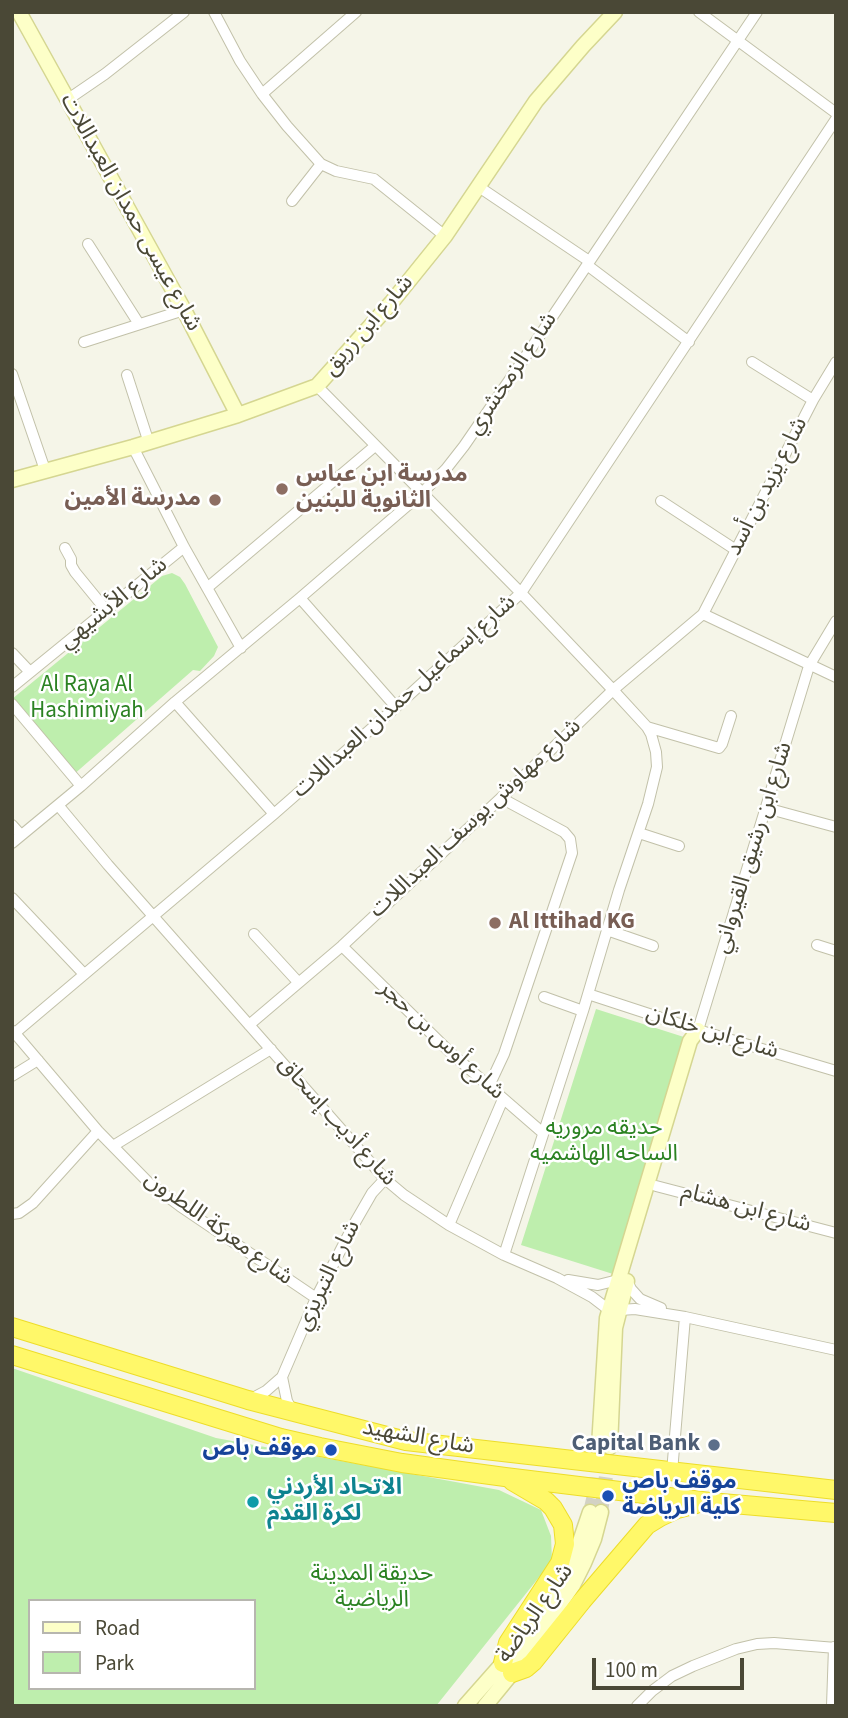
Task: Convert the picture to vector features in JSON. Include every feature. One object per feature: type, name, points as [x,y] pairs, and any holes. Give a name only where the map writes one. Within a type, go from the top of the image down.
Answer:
[{"type":"highway","name":"شارع الشهيد","points":[[12,1327],[248,1400],[406,1441],[836,1490]]},
{"type":"highway","name":"شارع الشهيد","points":[[12,1355],[281,1438],[402,1462],[505,1478],[710,1502],[836,1513]]},
{"type":"highway","points":[[505,1478],[553,1508],[563,1525],[565,1544],[560,1563],[508,1643],[508,1668],[526,1668],[533,1662],[648,1525],[677,1508],[710,1502]]},
{"type":"street","name":"شارع عيسى حمدان العبداللات","points":[[19,12],[184,310],[238,415]]},
{"type":"street","points":[[67,100],[184,12]]},
{"type":"street","points":[[214,12],[240,61],[262,94],[321,164],[336,171],[374,179],[445,236]]},
{"type":"street","points":[[262,94],[356,12]]},
{"type":"street","name":"شارع ابن زريق","points":[[12,480],[149,443],[317,386],[391,303],[445,236],[536,101],[615,12]]},
{"type":"street","points":[[699,12],[836,113]]},
{"type":"street","name":"شارع الزمخشري","points":[[12,843],[300,598],[446,469],[757,12]]},
{"type":"street","name":"شارع إسماعيل حمدان العبداللات","points":[[14,1032],[274,814],[396,708],[521,593],[836,119]]},
{"type":"street","points":[[292,201],[321,164]]},
{"type":"street","points":[[479,187],[588,263],[689,341]]},
{"type":"street","points":[[88,244],[139,324]]},
{"type":"street","points":[[84,342],[184,310]]},
{"type":"street","points":[[752,362],[813,400]]},
{"type":"street","name":"شارع يزيد بن أسد","points":[[703,614],[813,400],[836,362]]},
{"type":"street","points":[[12,374],[45,470]]},
{"type":"street","points":[[127,375],[149,443]]},
{"type":"street","points":[[317,386],[613,690],[647,727],[654,743],[657,767],[648,804],[504,1255]]},
{"type":"street","points":[[207,588],[375,446]]},
{"type":"street","points":[[133,447],[184,547],[241,648]]},
{"type":"street","points":[[661,501],[736,550]]},
{"type":"street","name":"شارع الأبشيهي","points":[[12,687],[184,547]]},
{"type":"street","points":[[65,548],[75,572],[106,610]]},
{"type":"street","points":[[300,598],[396,708]]},
{"type":"street","points":[[703,614],[836,677]]},
{"type":"street","name":"شارع مهاوش يوسف العبداللات","points":[[249,1025],[342,946],[613,690],[703,614]]},
{"type":"street","name":"شارع ابن رشيق القيرواني","points":[[623,1281],[656,1186],[698,1040],[698,1030],[809,666],[836,621]]},
{"type":"street","points":[[12,653],[30,672]]},
{"type":"street","points":[[175,702],[274,814]]},
{"type":"street","points":[[12,704],[81,786]]},
{"type":"street","points":[[647,727],[719,748],[731,716]]},
{"type":"street","points":[[489,1086],[505,1054],[572,853],[570,839],[564,832],[501,798]]},
{"type":"street","name":"شارع أديب إسحاق","points":[[58,805],[385,1179],[449,1225],[504,1255],[557,1278],[614,1310]]},
{"type":"street","points":[[766,807],[836,827]]},
{"type":"street","points":[[12,825],[21,835]]},
{"type":"street","points":[[639,833],[679,846]]},
{"type":"street","points":[[12,898],[84,974]]},
{"type":"street","points":[[607,930],[653,946]]},
{"type":"street","points":[[254,934],[298,982]]},
{"type":"street","points":[[817,945],[836,951]]},
{"type":"street","name":"شارع أوس بن حجر","points":[[342,946],[424,1028],[543,1133]]},
{"type":"street","name":"شارع ابن خلكان","points":[[588,994],[836,1071]]},
{"type":"street","points":[[544,997],[583,1011]]},
{"type":"street","name":"شارع ابن رشيق القيرواني","points":[[623,1281],[690,1041],[698,1030]]},
{"type":"street","name":"شارع معركة اللطرون","points":[[14,1032],[98,1131],[149,1182],[165,1196],[316,1298]]},
{"type":"street","points":[[113,1146],[271,1049]]},
{"type":"street","points":[[12,1076],[38,1060]]},
{"type":"street","points":[[449,1225],[503,1100]]},
{"type":"street","points":[[12,1214],[19,1213],[33,1203],[98,1131]]},
{"type":"street","name":"شارع التبريزي","points":[[282,1377],[316,1298],[362,1209],[385,1179]]},
{"type":"street","name":"شارع ابن هشام","points":[[656,1186],[836,1233]]},
{"type":"street","name":"شارع أديب إسحاق","points":[[557,1278],[598,1285],[623,1281]]},
{"type":"street","points":[[604,1447],[606,1324],[614,1310],[623,1281],[640,1299],[685,1317]]},
{"type":"street","points":[[614,1310],[635,1308],[685,1317],[836,1350]]},
{"type":"street","points":[[672,1472],[685,1317]]},
{"type":"street","points":[[248,1400],[266,1391],[282,1377],[287,1401],[293,1412]]},
{"type":"street","name":"شارع الرياضة","points":[[485,1706],[508,1668],[573,1586],[594,1539],[596,1512]]},
{"type":"street","points":[[637,1706],[672,1676],[693,1666],[736,1649],[774,1643],[835,1648],[832,1706]]},
{"type":"street","name":"شارع الرياضة","points":[[465,1706],[508,1668]]},
{"type":"green space","name":"Al Raya Al Hashimiyah","points":[[172,573],[180,577],[185,584],[218,647],[214,656],[200,671],[193,670],[72,776],[12,699],[162,576]]},
{"type":"green space","name":"حديقه مروريه الساحه الهاشميه","points":[[596,1009],[687,1038],[613,1274],[521,1245]]},
{"type":"green space","name":"حديقة المدينة الرياضية","points":[[12,1368],[216,1438],[499,1490],[541,1510],[551,1536],[552,1561],[436,1706],[12,1706]]},
{"type":"tunnel","points":[[590,1512],[595,1491],[599,1446]]},
{"type":"tunnel","points":[[601,1512],[609,1455]]},
{"type":"place","name":"مدرسة ابن عباس الثانوية للبنين","points":[[282,489]]},
{"type":"place","name":"مدرسة الأمين","points":[[215,500]]},
{"type":"place","name":"Al Ittihad KG","points":[[495,923]]},
{"type":"place","name":"Capital Bank","points":[[714,1445]]},
{"type":"place","name":"موقف باص","points":[[331,1450]]},
{"type":"place","name":"موقف باص كلية الرياضة","points":[[608,1496]]},
{"type":"place","name":"الاتحاد الأردني لكرة القدم","points":[[253,1502]]}]
